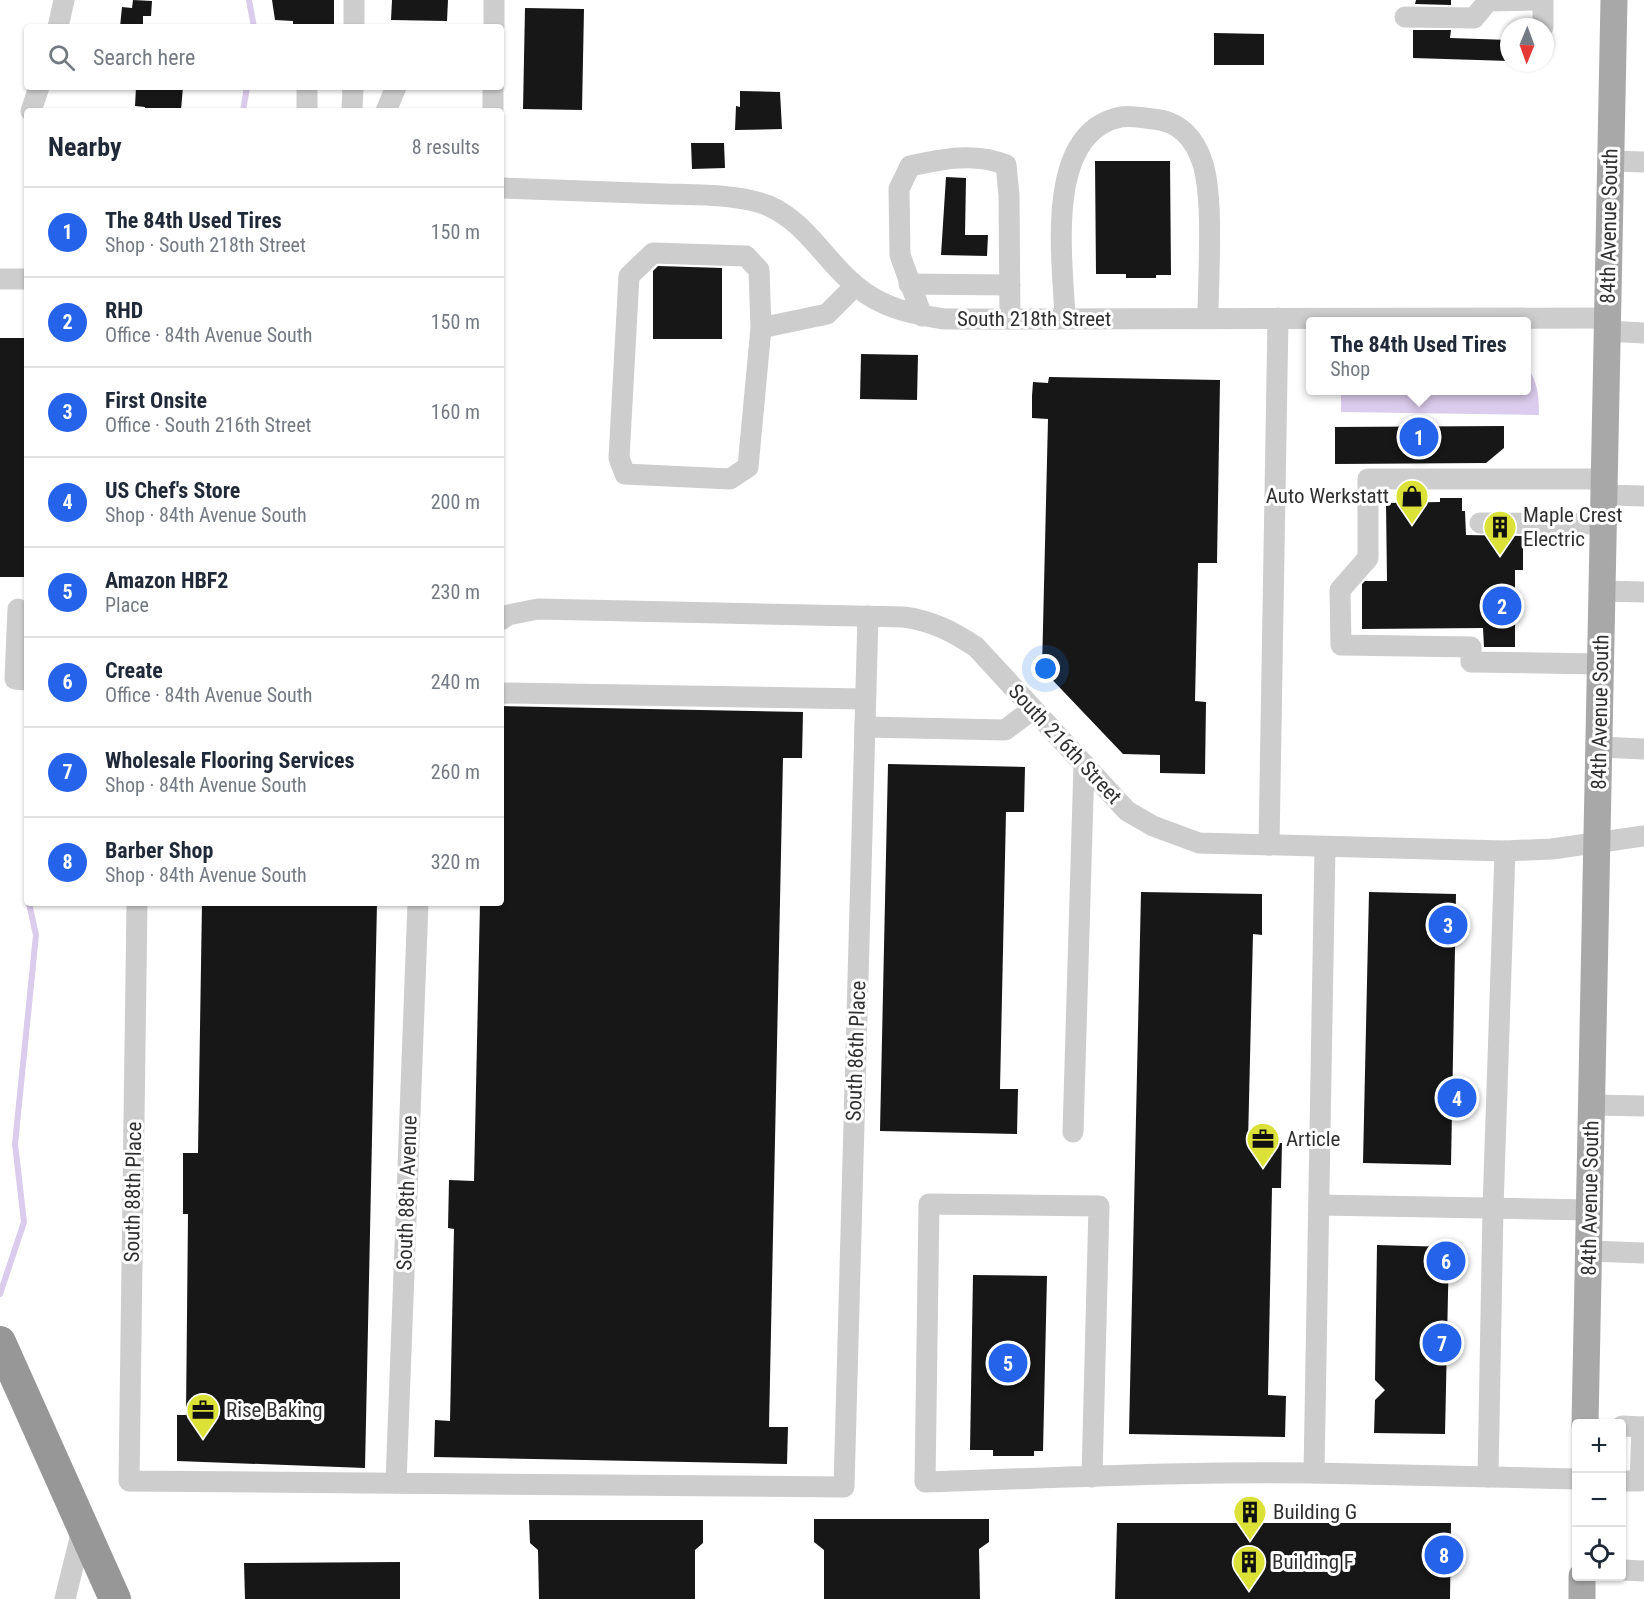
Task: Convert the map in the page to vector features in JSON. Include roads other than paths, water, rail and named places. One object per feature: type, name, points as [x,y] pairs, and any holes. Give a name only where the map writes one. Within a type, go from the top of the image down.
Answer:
[{"type":"highway","points":[[0,1342],[15,1380],[116,1599]]},
{"type":"main road","name":"84th Avenue South","points":[[1585,1419],[1614,0]]},
{"type":"main road","points":[[1581,1599],[1582,1581]]},
{"type":"street","points":[[59,24],[64,0]]},
{"type":"street","points":[[354,0],[354,24]]},
{"type":"street","points":[[494,0],[494,24]]},
{"type":"street","points":[[1405,16],[1474,18],[1488,1],[1533,0]]},
{"type":"street","points":[[1543,0],[1543,18]]},
{"type":"street","points":[[32,108],[38,90]]},
{"type":"street","points":[[307,90],[307,108]]},
{"type":"street","points":[[352,108],[353,90]]},
{"type":"street","points":[[387,108],[395,90]]},
{"type":"street","points":[[493,90],[493,108]]},
{"type":"street","points":[[1065,318],[1062,197],[1076,148],[1102,124],[1122,117],[1169,120],[1190,138],[1203,164],[1208,201],[1208,318]]},
{"type":"street","points":[[922,316],[900,255],[899,189],[910,165],[951,158],[990,158],[1006,165],[1010,319]]},
{"type":"street","points":[[1611,161],[1644,162]]},
{"type":"street","name":"South 218th Street","points":[[504,188],[697,195],[768,205],[796,222],[855,286],[880,303],[922,316],[944,319],[1306,319]]},
{"type":"street","points":[[653,253],[746,256],[759,270],[761,328],[748,467],[730,479],[625,474],[619,458],[629,276],[653,253]]},
{"type":"street","points":[[0,279],[24,279]]},
{"type":"street","points":[[909,284],[1010,285]]},
{"type":"street","points":[[761,328],[827,314],[855,286]]},
{"type":"street","points":[[1269,845],[1278,318]]},
{"type":"street","name":"South 218th Street","points":[[1531,323],[1607,324],[1644,333]]},
{"type":"street","points":[[1600,664],[1471,662],[1471,647],[1341,645],[1340,590],[1368,558],[1368,479],[1604,487],[1644,496]]},
{"type":"street","points":[[1480,523],[1603,524]]},
{"type":"street","points":[[1602,591],[1644,592]]},
{"type":"street","points":[[18,609],[15,679],[24,680]]},
{"type":"street","name":"South 216th Street","points":[[504,618],[538,609],[868,616],[928,621],[950,630],[976,647],[1127,811],[1153,826],[1199,843],[1504,850],[1552,849],[1597,841],[1644,837]]},
{"type":"street","name":"South 86th Place","points":[[396,1483],[844,1486],[868,616]]},
{"type":"street","points":[[504,693],[866,699]]},
{"type":"street","points":[[865,727],[1005,730],[1033,709]]},
{"type":"street","points":[[1599,747],[1644,749]]},
{"type":"street","points":[[1074,1132],[1084,764]]},
{"type":"street","points":[[1314,1473],[1325,847]]},
{"type":"street","points":[[1488,1477],[1493,1209],[1504,850]]},
{"type":"street","name":"South 88th Place","points":[[137,906],[129,1481],[396,1483]]},
{"type":"street","name":"South 88th Avenue","points":[[396,1483],[418,906]]},
{"type":"street","points":[[1593,1105],[1644,1106]]},
{"type":"street","points":[[1092,1477],[1099,1206],[929,1204],[925,1482],[1314,1473],[1572,1479]]},
{"type":"street","points":[[1319,1205],[1589,1210]]},
{"type":"street","points":[[1589,1251],[1644,1253]]},
{"type":"street","points":[[1626,1481],[1640,1481],[1636,1427]]},
{"type":"street","points":[[65,1599],[83,1526]]},
{"type":"street","points":[[1626,1570],[1644,1571]]},
{"type":"waterway","points":[[249,0],[253,24]]},
{"type":"waterway","points":[[244,108],[246,90]]},
{"type":"waterway","points":[[0,1294],[24,1222],[15,1144],[36,935],[30,906]]},
{"type":"place","name":"The 84th Used Tires","points":[[1419,437]]},
{"type":"place","name":"Auto Werkstatt","points":[[1412,525]]},
{"type":"place","name":"Maple Crest Electric","points":[[1500,556]]},
{"type":"place","name":"RHD","points":[[1502,606]]},
{"type":"place","name":"First Onsite","points":[[1448,925]]},
{"type":"place","name":"US Chef's Store","points":[[1457,1098]]},
{"type":"place","name":"Article","points":[[1263,1168]]},
{"type":"place","name":"Create","points":[[1446,1261]]},
{"type":"place","name":"Wholesale Flooring Services","points":[[1442,1343]]},
{"type":"place","name":"Amazon HBF2","points":[[1008,1363]]},
{"type":"place","name":"Rise Baking","points":[[203,1439]]},
{"type":"place","name":"Building G","points":[[1250,1541]]},
{"type":"place","name":"Barber Shop","points":[[1444,1555]]},
{"type":"place","name":"Building F","points":[[1249,1591]]}]
